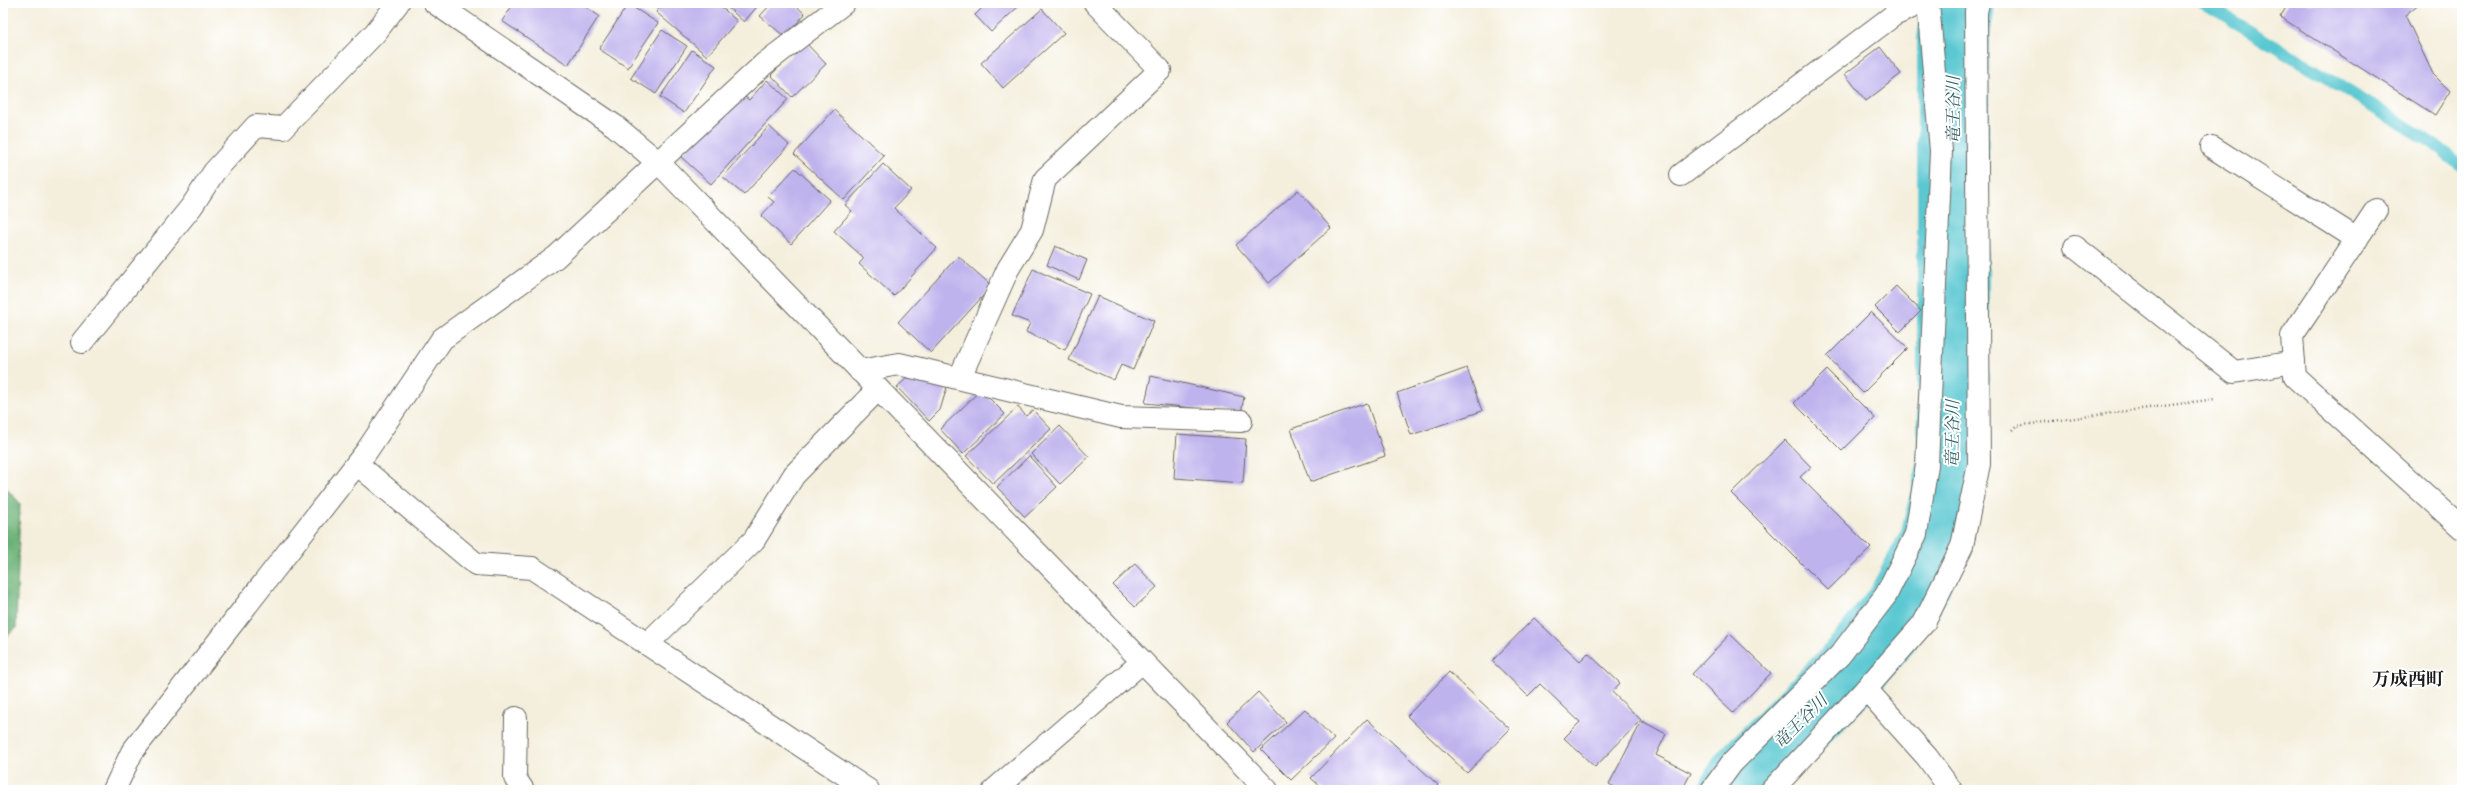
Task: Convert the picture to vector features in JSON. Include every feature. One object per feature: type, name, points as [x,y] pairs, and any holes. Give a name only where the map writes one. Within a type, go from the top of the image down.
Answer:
[{"type":"street","points":[[82,342],[192,206],[214,172],[256,126],[283,128],[375,33],[398,3]]},
{"type":"street","points":[[435,3],[615,126],[659,163],[1267,790]]},
{"type":"street","points":[[114,790],[132,752],[357,464],[442,339],[556,257],[764,64],[844,3]]},
{"type":"street","points":[[960,377],[1008,269],[1032,230],[1045,179],[1160,70],[1096,3]]},
{"type":"street","points":[[1681,175],[1894,15],[1921,3]]},
{"type":"street","points":[[1712,790],[1732,763],[1840,655],[1886,595],[1916,534],[1927,465],[1941,151],[1928,3]]},
{"type":"street","points":[[1772,790],[1866,689],[1924,623],[1962,546],[1979,464],[1976,12],[1978,3]]},
{"type":"street","points":[[2212,147],[2357,239]]},
{"type":"street","points":[[2376,210],[2292,336],[2295,376],[2459,520]]},
{"type":"street","points":[[2075,247],[2234,372],[2294,362]]},
{"type":"street","points":[[860,371],[899,364],[960,377],[1121,417],[1242,421]]},
{"type":"street","points":[[647,644],[754,540],[794,475],[878,389]]},
{"type":"street","points":[[357,464],[476,564],[532,568],[868,790]]},
{"type":"street","points":[[994,790],[1142,662]]},
{"type":"street","points":[[1866,689],[1927,757],[1951,790]]},
{"type":"street","points":[[516,718],[515,778],[523,790]]},
{"type":"path","points":[[1979,464],[2016,426],[2217,399]]},
{"type":"green space","points":[[3,485],[20,503],[16,628],[3,640]]},
{"type":"building","points":[[514,3],[580,3],[599,16],[568,65],[502,21]]},
{"type":"building","points":[[664,3],[717,3],[737,21],[707,56],[656,12]]},
{"type":"building","points":[[723,3],[760,3],[744,22]]},
{"type":"building","points":[[772,3],[793,3],[805,14],[785,37],[760,16]]},
{"type":"building","points":[[987,3],[1022,3],[991,32],[975,15]]},
{"type":"building","points":[[2289,3],[2420,3],[2405,15],[2433,74],[2450,91],[2435,115],[2280,17]]},
{"type":"building","points":[[628,4],[658,23],[628,68],[599,49]]},
{"type":"building","points":[[1042,9],[1064,33],[1003,88],[981,63]]},
{"type":"building","points":[[662,30],[687,46],[656,94],[631,78]]},
{"type":"building","points":[[805,42],[826,64],[792,97],[771,75]]},
{"type":"building","points":[[1880,47],[1901,74],[1866,101],[1845,74]]},
{"type":"building","points":[[692,50],[716,66],[684,113],[660,97]]},
{"type":"building","points":[[767,80],[788,99],[711,184],[680,156],[739,92],[749,100]]},
{"type":"building","points":[[834,110],[884,156],[844,200],[794,154]]},
{"type":"building","points":[[769,126],[789,145],[744,195],[723,177]]},
{"type":"building","points":[[883,164],[911,190],[894,208],[937,248],[894,296],[859,264],[864,258],[834,231],[852,211],[845,205]]},
{"type":"building","points":[[795,168],[830,200],[791,244],[761,216],[774,202],[768,197]]},
{"type":"building","points":[[1298,190],[1331,228],[1269,283],[1236,245]]},
{"type":"building","points":[[1055,246],[1087,260],[1079,280],[1047,265]]},
{"type":"building","points":[[958,256],[992,286],[931,353],[898,322]]},
{"type":"building","points":[[1033,269],[1090,294],[1065,350],[1026,332],[1030,323],[1012,316]]},
{"type":"building","points":[[1896,286],[1921,311],[1900,332],[1875,307]]},
{"type":"building","points":[[1098,296],[1154,321],[1133,370],[1121,365],[1114,380],[1069,360]]},
{"type":"building","points":[[1871,312],[1908,348],[1863,393],[1827,356]]},
{"type":"building","points":[[1467,368],[1482,411],[1411,435],[1397,393]]},
{"type":"building","points":[[1827,370],[1875,418],[1842,451],[1794,403]]},
{"type":"building","points":[[1151,376],[1244,397],[1241,413],[1145,403]]},
{"type":"building","points":[[908,377],[948,384],[940,410],[929,421],[897,387]]},
{"type":"building","points":[[981,390],[1005,414],[963,454],[940,429]]},
{"type":"building","points":[[1367,403],[1385,456],[1310,482],[1291,429]]},
{"type":"building","points":[[1018,407],[1026,416],[1033,410],[1051,429],[993,484],[966,456]]},
{"type":"building","points":[[1060,426],[1089,457],[1060,484],[1031,454]]},
{"type":"building","points":[[1177,434],[1246,439],[1243,483],[1174,478]]},
{"type":"building","points":[[1785,440],[1811,467],[1800,477],[1871,548],[1828,590],[1731,493]]},
{"type":"building","points":[[1029,456],[1057,487],[1025,517],[997,487]]},
{"type":"building","points":[[1135,564],[1157,587],[1135,607],[1113,585]]},
{"type":"building","points":[[1534,618],[1580,661],[1588,653],[1620,683],[1612,692],[1641,720],[1595,767],[1564,738],[1580,722],[1540,684],[1528,696],[1492,661]]},
{"type":"building","points":[[1730,634],[1771,673],[1733,713],[1692,674]]},
{"type":"building","points":[[1449,672],[1510,729],[1467,773],[1407,716]]},
{"type":"building","points":[[1258,692],[1286,722],[1254,752],[1227,722]]},
{"type":"building","points":[[1305,709],[1334,739],[1291,780],[1261,750]]},
{"type":"building","points":[[1367,719],[1438,785],[1433,790],[1324,790],[1311,778]]},
{"type":"building","points":[[1642,721],[1666,734],[1656,755],[1691,773],[1682,790],[1620,790],[1609,784]]},
{"type":"waterway","name":"竜王谷川","points":[[1736,790],[1746,775],[1852,669],[1901,607],[1935,543],[1953,469],[1953,40],[1959,3]]},
{"type":"waterway","points":[[2204,3],[2433,143],[2462,166]]},
{"type":"district","name":"万成西町","points":[[2408,679]]}]
